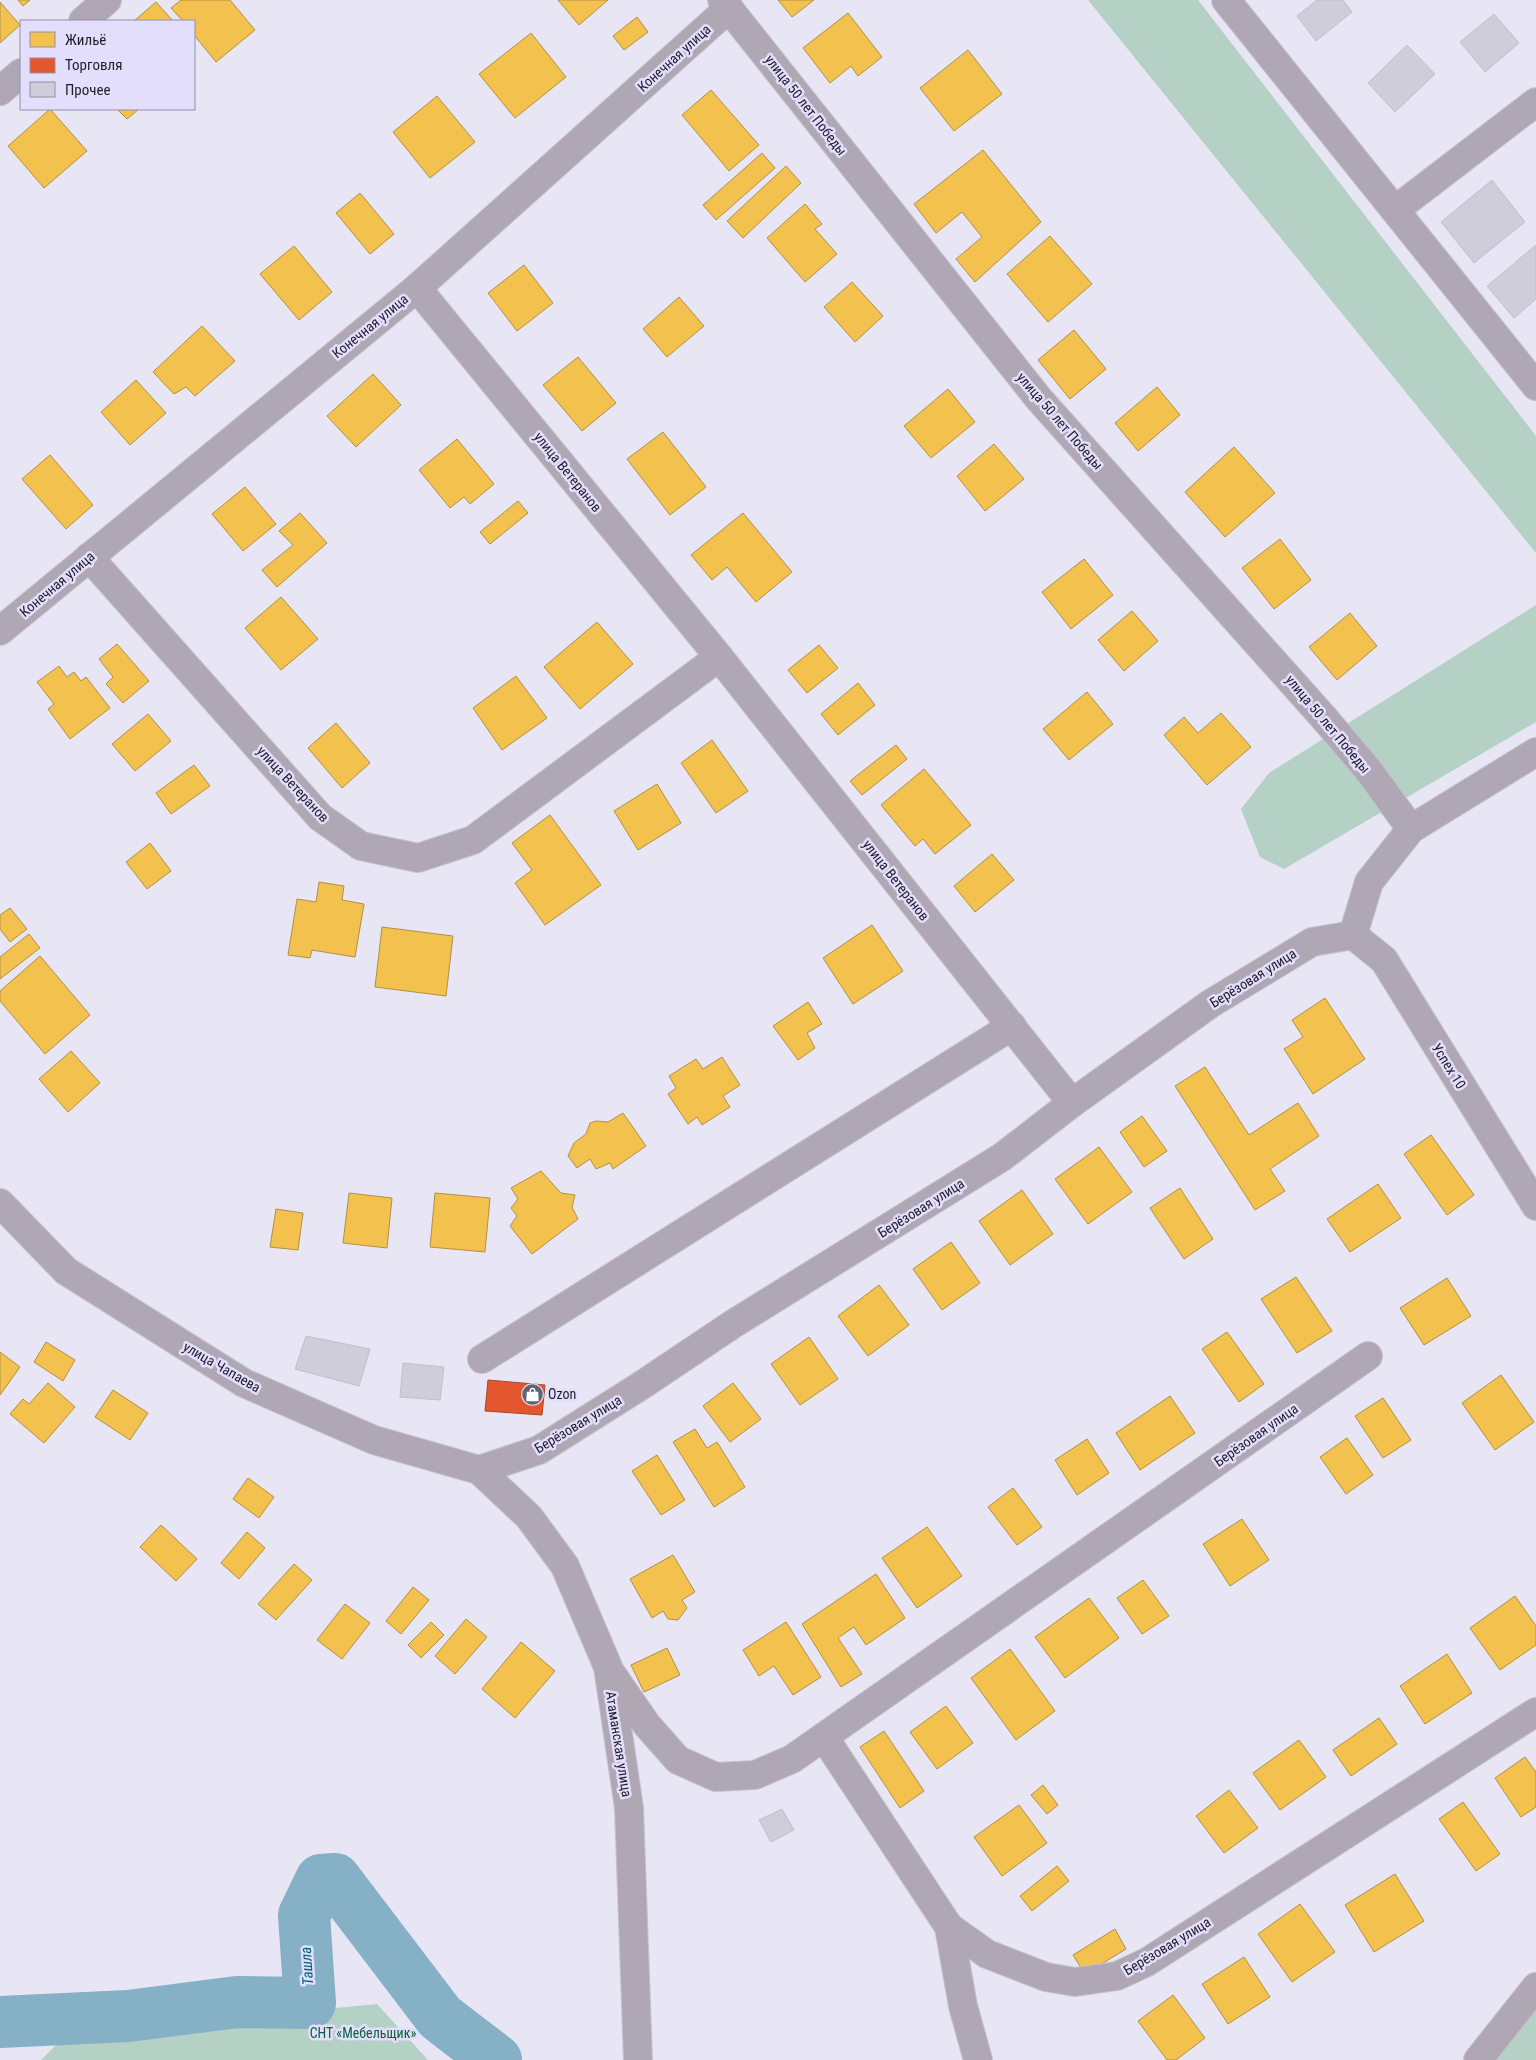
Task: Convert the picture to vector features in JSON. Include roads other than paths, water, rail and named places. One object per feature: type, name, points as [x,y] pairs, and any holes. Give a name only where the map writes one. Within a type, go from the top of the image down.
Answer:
[{"type":"street","points":[[84,20],[107,0]]},
{"type":"street","points":[[1226,0],[1536,386]]},
{"type":"street","name":"Конечная улица","points":[[0,631],[417,288],[726,4]]},
{"type":"street","name":"улица 50 лет Победы","points":[[726,4],[1039,399],[1324,718],[1369,771],[1411,830]]},
{"type":"street","points":[[0,91],[20,74]]},
{"type":"street","points":[[1395,210],[1536,102]]},
{"type":"street","name":"улица Ветеранов","points":[[417,288],[720,657],[1072,1102]]},
{"type":"street","name":"улица Ветеранов","points":[[89,557],[320,817],[361,846],[418,858],[473,840],[720,657]]},
{"type":"street","points":[[1353,935],[1368,882],[1411,830],[1536,752]]},
{"type":"street","name":"Берёзовая улица","points":[[479,1470],[539,1450],[642,1385],[733,1324],[1002,1158],[1072,1102],[1210,1004],[1312,942],[1353,935]]},
{"type":"street","name":"Успех 10","points":[[1353,935],[1384,960],[1536,1206]]},
{"type":"street","points":[[482,1359],[1012,1026]]},
{"type":"street","name":"улица Чапаева","points":[[0,1203],[66,1271],[244,1383],[374,1440],[479,1470]]},
{"type":"street","name":"Берёзовая улица","points":[[608,1667],[647,1726],[678,1760],[716,1776],[755,1775],[792,1759],[1368,1356]]},
{"type":"street","name":"Атаманская улица","points":[[479,1470],[529,1517],[565,1566],[608,1667],[629,1808],[638,2060]]},
{"type":"street","name":"Берёзовая улица","points":[[824,1737],[949,1927],[987,1954],[1046,1977],[1076,1982],[1117,1976],[1147,1962],[1536,1712]]},
{"type":"street","points":[[949,1927],[963,2006],[978,2060]]},
{"type":"street","points":[[1478,2060],[1536,1988]]},
{"type":"waterway","name":"Ташла","points":[[0,2022],[128,2016],[237,2002],[310,2003],[304,1915],[321,1880],[335,1879],[440,2017],[496,2060]]},
{"type":"place","name":"Ozon","points":[[532,1394]]},
{"type":"park label","name":"СНТ «Мебельщик»","points":[[363,2033]]}]
